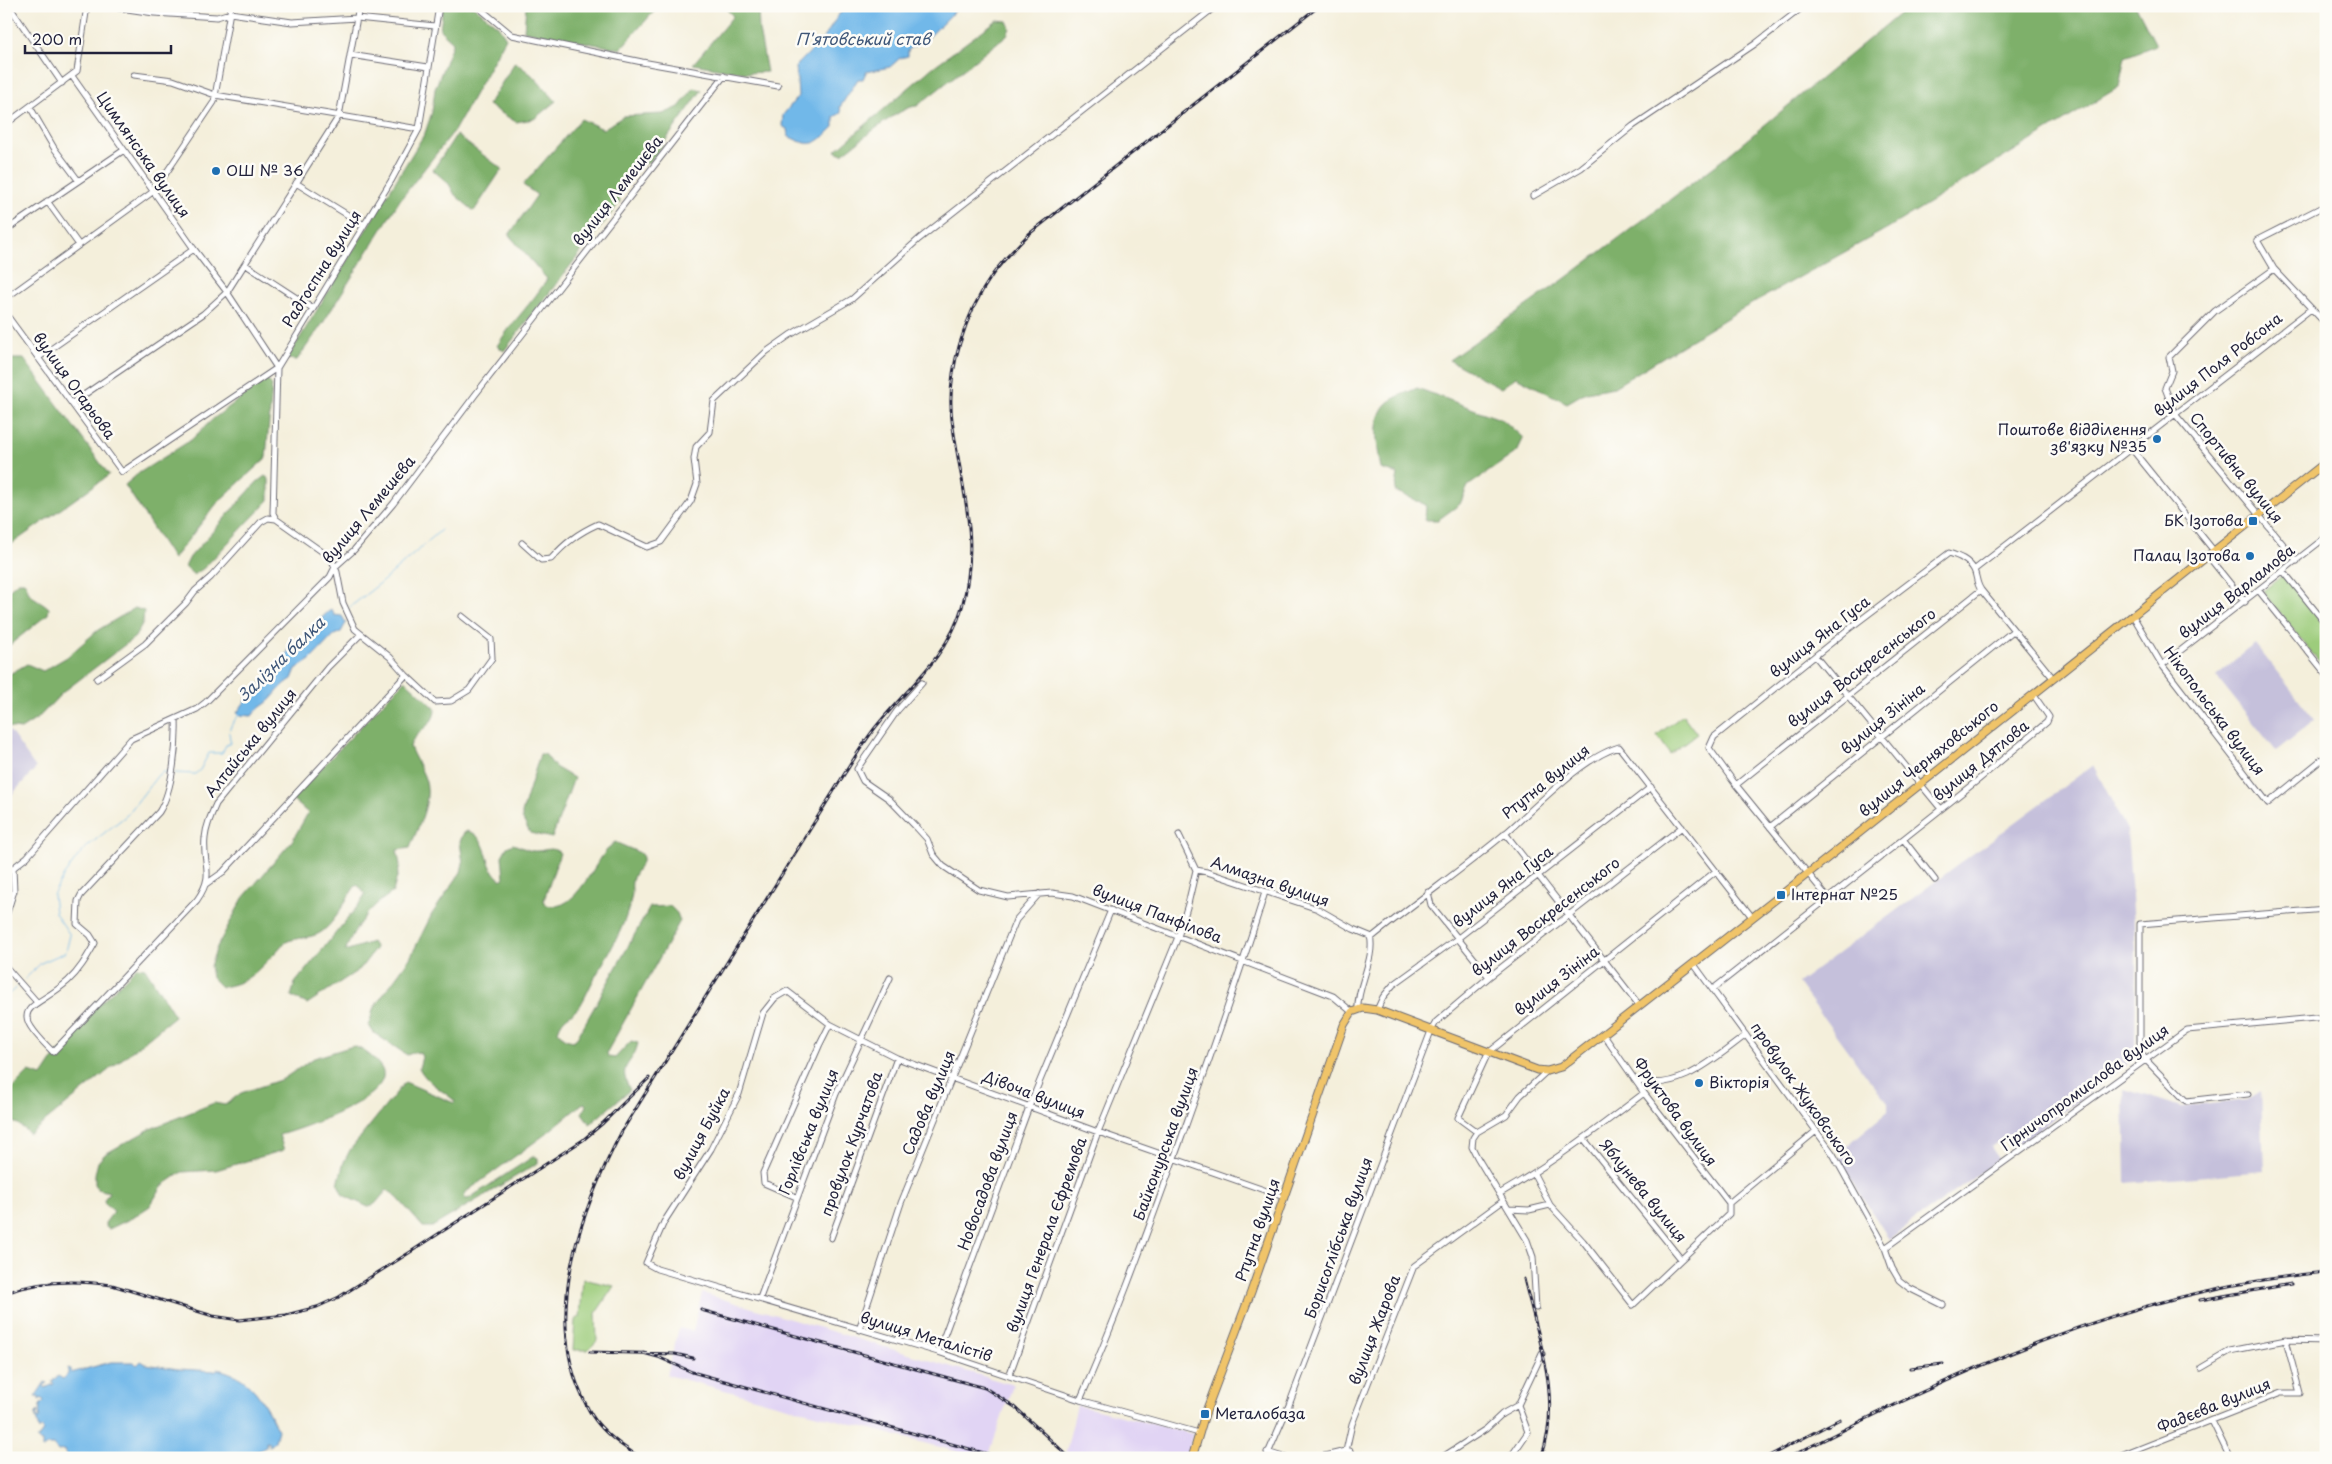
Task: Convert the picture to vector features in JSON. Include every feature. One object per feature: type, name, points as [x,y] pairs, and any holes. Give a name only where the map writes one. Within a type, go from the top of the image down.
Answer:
[{"type":"main road","name":"вулиця Черняховського","points":[[1547,1071],[1561,1067],[1693,964],[2326,462]]},
{"type":"main road","points":[[1355,1010],[1377,1010],[1529,1068],[1547,1071]]},
{"type":"main road","name":"Ртутна вулиця","points":[[1192,1458],[1199,1432],[1344,1025],[1355,1010]]},
{"type":"street","points":[[9,6],[62,83]]},
{"type":"street","points":[[7,121],[30,107],[77,71],[87,6]]},
{"type":"street","points":[[107,6],[154,13],[217,17],[230,13],[292,22],[356,18],[435,26]]},
{"type":"street","points":[[6,298],[154,191],[214,102],[231,6]]},
{"type":"street","points":[[72,403],[203,314],[227,292],[246,265],[339,116],[359,6]]},
{"type":"street","name":"Радгоспна вулиця","points":[[122,472],[277,368],[391,181],[418,129],[439,6]]},
{"type":"street","points":[[477,6],[512,35],[778,86]]},
{"type":"street","points":[[522,543],[541,560],[551,559],[565,543],[581,532],[598,524],[647,547],[662,542],[691,501],[697,484],[694,459],[696,448],[710,432],[714,401],[766,352],[790,335],[852,299],[919,240],[1216,6]]},
{"type":"street","points":[[1533,196],[1581,168],[1633,126],[1755,44],[1804,6]]},
{"type":"street","points":[[350,56],[428,67]]},
{"type":"street","points":[[134,75],[173,80],[215,95],[418,129]]},
{"type":"street","name":"Цимлянська вулиця","points":[[72,76],[194,249],[227,292],[277,368]]},
{"type":"street","name":"вулиця Лемешєва","points":[[13,868],[27,857],[123,746],[131,739],[176,719],[206,702],[330,577],[335,567],[354,550],[393,504],[475,395],[724,76]]},
{"type":"street","points":[[30,107],[54,148],[78,180]]},
{"type":"street","points":[[7,227],[124,150]]},
{"type":"street","points":[[296,183],[364,225]]},
{"type":"street","points":[[47,201],[79,245]]},
{"type":"street","points":[[2326,206],[2257,240],[2274,269],[2326,324]]},
{"type":"street","points":[[38,358],[194,249]]},
{"type":"street","points":[[246,265],[312,308]]},
{"type":"street","name":"Спортивна вулиця","points":[[2274,269],[2215,311],[2169,357],[2172,371],[2165,388],[2175,414],[2297,561]]},
{"type":"street","name":"вулиця Поля Робсона","points":[[1974,570],[2311,309]]},
{"type":"street","name":"вулиця Огарьова","points":[[6,314],[122,472]]},
{"type":"street","points":[[276,519],[272,506],[277,368]]},
{"type":"street","points":[[2131,448],[2245,602]]},
{"type":"street","points":[[97,679],[145,644],[186,604],[195,591],[212,577],[261,522],[268,518],[276,519],[331,558],[349,619],[360,635],[390,657],[435,702],[451,701],[469,690],[492,658],[491,639],[462,616]]},
{"type":"street","name":"вулиця Варламова","points":[[2162,665],[2284,572],[2326,537]]},
{"type":"street","name":"вулиця Яна Гуса","points":[[1736,785],[1709,748],[1714,737],[1846,631],[1949,553],[1962,557],[1974,570]]},
{"type":"street","points":[[1974,570],[1976,582],[1981,590],[2012,631],[2053,678]]},
{"type":"street","points":[[2284,572],[2326,624]]},
{"type":"street","name":"вулиця Воскресенського","points":[[1736,785],[1981,590]]},
{"type":"street","points":[[2259,591],[2326,674]]},
{"type":"street","name":"Нікопольська вулиця","points":[[2133,616],[2162,665],[2268,803],[2326,756]]},
{"type":"street","name":"вулиця Зініна","points":[[1770,827],[2012,631]]},
{"type":"street","name":"Алтайська вулиця","points":[[206,884],[208,876],[205,839],[210,817],[216,804],[328,667],[360,635]]},
{"type":"street","points":[[1816,657],[1883,736],[1941,810]]},
{"type":"street","points":[[176,719],[177,745],[166,801],[159,812],[81,895],[78,901],[77,924],[90,935],[95,943],[83,964],[68,981],[29,1007],[26,1018],[33,1031],[53,1052],[197,900],[206,884],[215,880],[230,865],[406,675]]},
{"type":"street","name":"вулиця Панфілова","points":[[922,683],[897,711],[858,769],[863,781],[889,799],[927,839],[933,854],[943,866],[979,890],[1008,897],[1039,894],[1073,896],[1333,996],[1355,1010]]},
{"type":"street","name":"вулиця Дятлова","points":[[1713,989],[1941,810],[2047,722],[2048,713],[2033,694]]},
{"type":"street","name":"Ртутна вулиця","points":[[1355,1010],[1366,976],[1370,937],[1505,833],[1570,777],[1606,751],[1619,747],[1752,916]]},
{"type":"street","points":[[1736,785],[1828,898]]},
{"type":"street","name":"вулиця Яна Гуса","points":[[1377,1010],[1382,997],[1394,985],[1458,938],[1650,788]]},
{"type":"street","name":"вулиця Воскресенського","points":[[1431,1031],[1436,1022],[1489,977],[1682,827]]},
{"type":"street","points":[[1505,833],[1639,1005]]},
{"type":"street","points":[[1179,835],[1196,870]]},
{"type":"street","points":[[1903,839],[1935,880]]},
{"type":"street","points":[[6,870],[13,868],[14,891],[6,916]]},
{"type":"street","name":"Алмазна вулиця","points":[[1178,937],[1196,870],[1318,909],[1370,937]]},
{"type":"street","name":"вулиця Зініна","points":[[1477,1132],[1458,1118],[1488,1053],[1716,871]]},
{"type":"street","name":"Байконурська вулиця","points":[[1080,1400],[1107,1340],[1174,1159],[1244,963],[1265,892]]},
{"type":"street","points":[[1428,892],[1431,905],[1489,977]]},
{"type":"street","name":"Садова вулиця","points":[[859,1330],[901,1203],[1016,920],[1039,894]]},
{"type":"street","points":[[2248,1094],[2186,1100],[2145,1059],[2140,1051],[2140,924],[2326,909]]},
{"type":"street","name":"Новосадова вулиця","points":[[938,1352],[1028,1107],[1111,910]]},
{"type":"street","name":"вулиця Генерала Єфремова","points":[[1010,1376],[1098,1132],[1178,937]]},
{"type":"street","name":"провулок Жуковського","points":[[1693,964],[1833,1154],[1884,1248],[1892,1268],[1903,1285],[1944,1305]]},
{"type":"street","points":[[6,967],[36,1001]]},
{"type":"street","name":"Горлівська вулиця","points":[[760,1298],[836,1094],[890,978]]},
{"type":"street","name":"Дівоча вулиця","points":[[787,991],[830,1024],[897,1058],[1028,1107],[1284,1197]]},
{"type":"street","name":"вулиця Буйка","points":[[646,1263],[664,1222],[711,1149],[739,1094],[763,1013],[775,998],[787,991]]},
{"type":"street","name":"Гірничопромислова вулиця","points":[[1884,1248],[2187,1030],[2326,1017]]},
{"type":"street","points":[[796,1198],[764,1183],[762,1173],[830,1024]]},
{"type":"street","name":"Борисоглібська вулиця","points":[[1266,1455],[1289,1405],[1431,1031]]},
{"type":"street","name":"Фруктова вулиця","points":[[1603,1034],[1644,1093],[1729,1203]]},
{"type":"street","points":[[1634,1079],[1648,1084],[1660,1084],[1698,1070],[1746,1035]]},
{"type":"street","name":"провулок Курчатова","points":[[831,1238],[897,1058]]},
{"type":"street","points":[[1536,1308],[1533,1257],[1527,1240],[1472,1147],[1473,1138],[1477,1132],[1506,1115],[1520,1096],[1547,1071]]},
{"type":"street","points":[[1499,1194],[1534,1174],[1584,1140],[1644,1093]]},
{"type":"street","points":[[1534,1174],[1550,1205],[1583,1241],[1633,1305],[1729,1214],[1729,1203],[1816,1131]]},
{"type":"street","name":"Яблунева вулиця","points":[[1584,1140],[1681,1258]]},
{"type":"street","name":"вулиця Жарова","points":[[1348,1451],[1352,1424],[1414,1266],[1504,1201]]},
{"type":"street","points":[[1508,1209],[1528,1210],[1550,1205]]},
{"type":"street","name":"вулиця Металістів","points":[[646,1263],[657,1269],[938,1352],[1080,1400],[1199,1432]]},
{"type":"street","points":[[2201,1368],[2230,1351],[2286,1340],[2326,1340]]},
{"type":"street","name":"Фадєєва вулиця","points":[[2116,1458],[2280,1393],[2300,1393],[2286,1340]]},
{"type":"street","points":[[1441,1458],[1486,1429],[1502,1414],[1518,1405],[1542,1354]]},
{"type":"street","points":[[1510,1458],[1528,1432],[1518,1405]]},
{"type":"street","points":[[2212,1421],[2230,1458]]},
{"type":"street","points":[[1316,1458],[1348,1451],[1354,1458]]},
{"type":"street","points":[[1266,1455],[1286,1458]]},
{"type":"street","points":[[2320,1458],[2326,1456]]},
{"type":"shaded area","points":[[2255,644],[2315,720],[2276,751],[2216,676]]},
{"type":"shaded area","points":[[6,731],[10,731],[36,768],[6,801]]},
{"type":"shaded area","points":[[2093,765],[2127,830],[2136,950],[2135,1059],[2019,1144],[2009,1134],[1991,1147],[1999,1159],[1889,1239],[1839,1160],[1843,1149],[1888,1111],[1888,1102],[1866,1076],[1798,983]]},
{"type":"shaded area","points":[[2124,1089],[2182,1107],[2247,1100],[2261,1091],[2264,1171],[2126,1183]]},
{"type":"shaded area","points":[[702,1293],[1013,1385],[988,1458],[981,1458],[667,1375],[679,1328],[693,1331]]},
{"type":"shaded area","points":[[1077,1405],[1193,1434],[1186,1458],[1065,1456]]},
{"type":"green space","points":[[443,6],[473,6],[498,26],[506,38],[454,131],[400,200],[323,323],[297,360],[287,359],[425,133],[432,112],[435,89],[453,42],[440,30]]},
{"type":"green space","points":[[526,6],[659,6],[620,49],[524,31]]},
{"type":"green space","points":[[723,6],[758,6],[759,30],[767,72],[746,73],[693,64],[733,16]]},
{"type":"green space","points":[[1909,6],[2136,6],[2156,45],[2125,57],[2119,87],[1888,228],[1735,313],[1614,387],[1586,392],[1567,403],[1516,377],[1501,388],[1449,360],[1563,280],[1716,165]]},
{"type":"green space","points":[[997,20],[1007,21],[1010,28],[1007,35],[917,106],[890,118],[842,154],[835,151],[933,67]]},
{"type":"green space","points":[[515,62],[532,75],[556,101],[534,119],[516,122],[488,105]]},
{"type":"green space","points":[[694,88],[702,90],[650,162],[634,168],[618,190],[620,202],[504,351],[497,346],[547,279],[509,235],[537,195],[523,185],[581,119],[603,129],[624,116],[663,114],[679,107]]},
{"type":"green space","points":[[456,135],[502,169],[474,211],[455,195],[449,184],[433,170]]},
{"type":"green space","points":[[6,359],[24,359],[109,475],[6,548]]},
{"type":"green space","points":[[266,379],[272,385],[266,458],[218,502],[173,559],[125,485],[139,473],[191,440],[213,419]]},
{"type":"green space","points":[[1417,388],[1503,420],[1523,438],[1518,451],[1468,486],[1460,504],[1438,520],[1425,520],[1426,505],[1395,491],[1398,474],[1381,469],[1378,453],[1377,427],[1381,411],[1393,399]]},
{"type":"green space","points":[[265,476],[269,479],[269,500],[204,568],[194,575],[185,567],[190,557],[257,482]]},
{"type":"green space","points":[[2284,574],[2326,628],[2326,671],[2263,591]]},
{"type":"green space","points":[[18,582],[24,582],[29,593],[49,608],[48,614],[6,648],[6,592]]},
{"type":"green space","points":[[135,608],[144,611],[143,622],[135,637],[62,693],[38,718],[21,729],[6,727],[6,676],[27,664],[43,671],[67,657],[98,630]]},
{"type":"green space","points":[[405,680],[435,708],[429,724],[412,741],[410,747],[424,776],[427,794],[424,812],[410,848],[397,850],[400,865],[393,892],[376,904],[364,917],[345,951],[372,942],[376,948],[360,969],[307,1004],[291,996],[295,983],[361,902],[365,894],[357,884],[333,921],[323,931],[319,934],[286,942],[251,976],[238,983],[221,987],[212,978],[210,966],[217,947],[243,898],[292,841],[308,813],[292,799]]},
{"type":"green space","points":[[1683,715],[1697,734],[1670,754],[1657,735]]},
{"type":"green space","points":[[540,754],[545,754],[555,767],[574,778],[552,838],[530,833],[522,818]]},
{"type":"green space","points":[[467,831],[475,834],[480,840],[492,869],[502,880],[504,878],[502,856],[507,847],[513,844],[533,851],[554,849],[560,853],[544,900],[546,905],[557,906],[567,901],[576,893],[585,883],[607,849],[615,842],[640,853],[643,857],[633,878],[632,897],[616,940],[580,1006],[560,1026],[558,1031],[565,1039],[573,1041],[577,1038],[650,907],[670,906],[677,913],[680,921],[607,1052],[608,1057],[615,1058],[631,1041],[638,1043],[636,1051],[625,1070],[626,1081],[630,1090],[590,1124],[582,1113],[586,1107],[585,1103],[582,1104],[543,1136],[466,1192],[464,1198],[468,1199],[534,1156],[538,1158],[538,1163],[432,1227],[423,1227],[395,1195],[387,1190],[375,1204],[368,1207],[343,1195],[338,1184],[344,1162],[350,1150],[405,1082],[454,1103],[455,1101],[430,1082],[422,1073],[419,1068],[422,1057],[420,1053],[415,1052],[407,1055],[374,1033],[369,1026],[373,1009],[410,958],[432,914],[461,872],[463,863],[460,842],[463,834]]},
{"type":"green space","points":[[137,967],[145,968],[175,1016],[30,1134],[18,1124],[6,1120],[6,1095],[29,1072],[42,1076],[56,1055],[77,1034],[83,1020]]},
{"type":"green space","points":[[353,1046],[365,1051],[374,1059],[380,1066],[383,1077],[377,1088],[363,1099],[325,1119],[279,1135],[284,1150],[216,1170],[182,1172],[162,1186],[150,1206],[132,1218],[109,1229],[106,1227],[105,1223],[114,1211],[105,1204],[104,1200],[109,1192],[98,1189],[95,1184],[98,1162],[105,1154],[150,1129],[214,1103],[225,1105],[241,1093],[283,1079],[314,1058]]},
{"type":"green space","points":[[583,1279],[614,1286],[596,1313],[597,1341],[588,1350],[573,1350],[575,1320],[580,1317]]},
{"type":"water","name":"П'ятовський став","points":[[849,6],[960,6],[927,39],[923,39],[916,46],[911,47],[908,51],[908,56],[900,58],[890,67],[866,72],[863,79],[858,79],[840,107],[841,113],[834,117],[834,127],[823,137],[814,143],[796,140],[788,136],[787,129],[782,126],[783,115],[798,96],[796,66],[824,38],[839,14]]},
{"type":"water","points":[[332,609],[334,615],[342,616],[346,623],[341,632],[334,635],[310,660],[296,669],[292,679],[252,716],[239,715],[237,713],[250,694],[260,687],[262,680],[275,670],[288,652],[289,646],[297,644],[309,636],[325,614]]},
{"type":"water","points":[[141,1361],[146,1364],[178,1369],[215,1371],[217,1369],[239,1378],[255,1391],[267,1409],[278,1430],[275,1441],[268,1447],[269,1443],[266,1442],[266,1447],[246,1456],[232,1458],[67,1458],[64,1450],[58,1451],[53,1445],[47,1445],[42,1449],[42,1442],[37,1440],[43,1431],[42,1427],[39,1430],[35,1414],[38,1411],[36,1417],[39,1419],[40,1405],[44,1401],[42,1398],[39,1400],[39,1397],[35,1397],[45,1382],[48,1383],[44,1385],[45,1388],[54,1384],[52,1381],[58,1376],[63,1379],[68,1374],[68,1368],[71,1369],[71,1373],[111,1362],[134,1362],[137,1365]]},
{"type":"waterway","points":[[350,607],[441,530]]},
{"type":"waterway","name":"Залізна балка","points":[[175,773],[195,774],[200,770],[209,753],[222,753],[226,745],[231,743],[230,728],[240,714]]},
{"type":"waterway","name":"Залізна балка","points":[[25,979],[41,963],[66,952],[70,935],[55,913],[53,895],[64,875],[89,845],[127,815],[158,775],[163,772],[171,772]]},
{"type":"waterway","points":[[6,996],[16,988]]},
{"type":"railway","points":[[641,1458],[625,1448],[602,1428],[595,1419],[579,1389],[569,1357],[566,1324],[567,1290],[582,1223],[594,1191],[622,1131],[861,747],[874,729],[938,655],[956,624],[967,582],[970,535],[952,420],[952,382],[960,344],[974,307],[993,274],[1029,234],[1319,6]]},
{"type":"railway","points":[[6,1293],[45,1283],[99,1283],[112,1285],[213,1316],[239,1320],[286,1315],[317,1307],[339,1297],[583,1140],[649,1078]]},
{"type":"railway","points":[[1788,1458],[1917,1394],[1982,1365],[2048,1339],[2115,1316],[2183,1296],[2254,1282],[2326,1272]]},
{"type":"railway","points":[[1524,1279],[1546,1368],[1549,1391],[1550,1413],[1547,1436],[1541,1458]]},
{"type":"railway","points":[[2200,1300],[2291,1284]]},
{"type":"railway","points":[[701,1310],[985,1388],[1015,1407],[1070,1458]]},
{"type":"railway","points":[[590,1352],[675,1354],[693,1358]]},
{"type":"railway","points":[[643,1353],[658,1357],[692,1372],[1002,1458]]},
{"type":"railway","points":[[1910,1368],[1943,1364]]},
{"type":"railway","points":[[1765,1458],[1840,1419]]},
{"type":"place","name":"ОШ № 36","points":[[216,171]]},
{"type":"place","name":"Поштове відділення зв'язку №35","points":[[2157,439]]},
{"type":"place","name":"БК Ізотова","points":[[2253,521]]},
{"type":"place","name":"Палац Ізотова","points":[[2250,556]]},
{"type":"place","name":"Інтернат №25","points":[[1781,895]]},
{"type":"place","name":"Вікторія","points":[[1699,1083]]},
{"type":"place","name":"Металобаза","points":[[1205,1414]]}]
